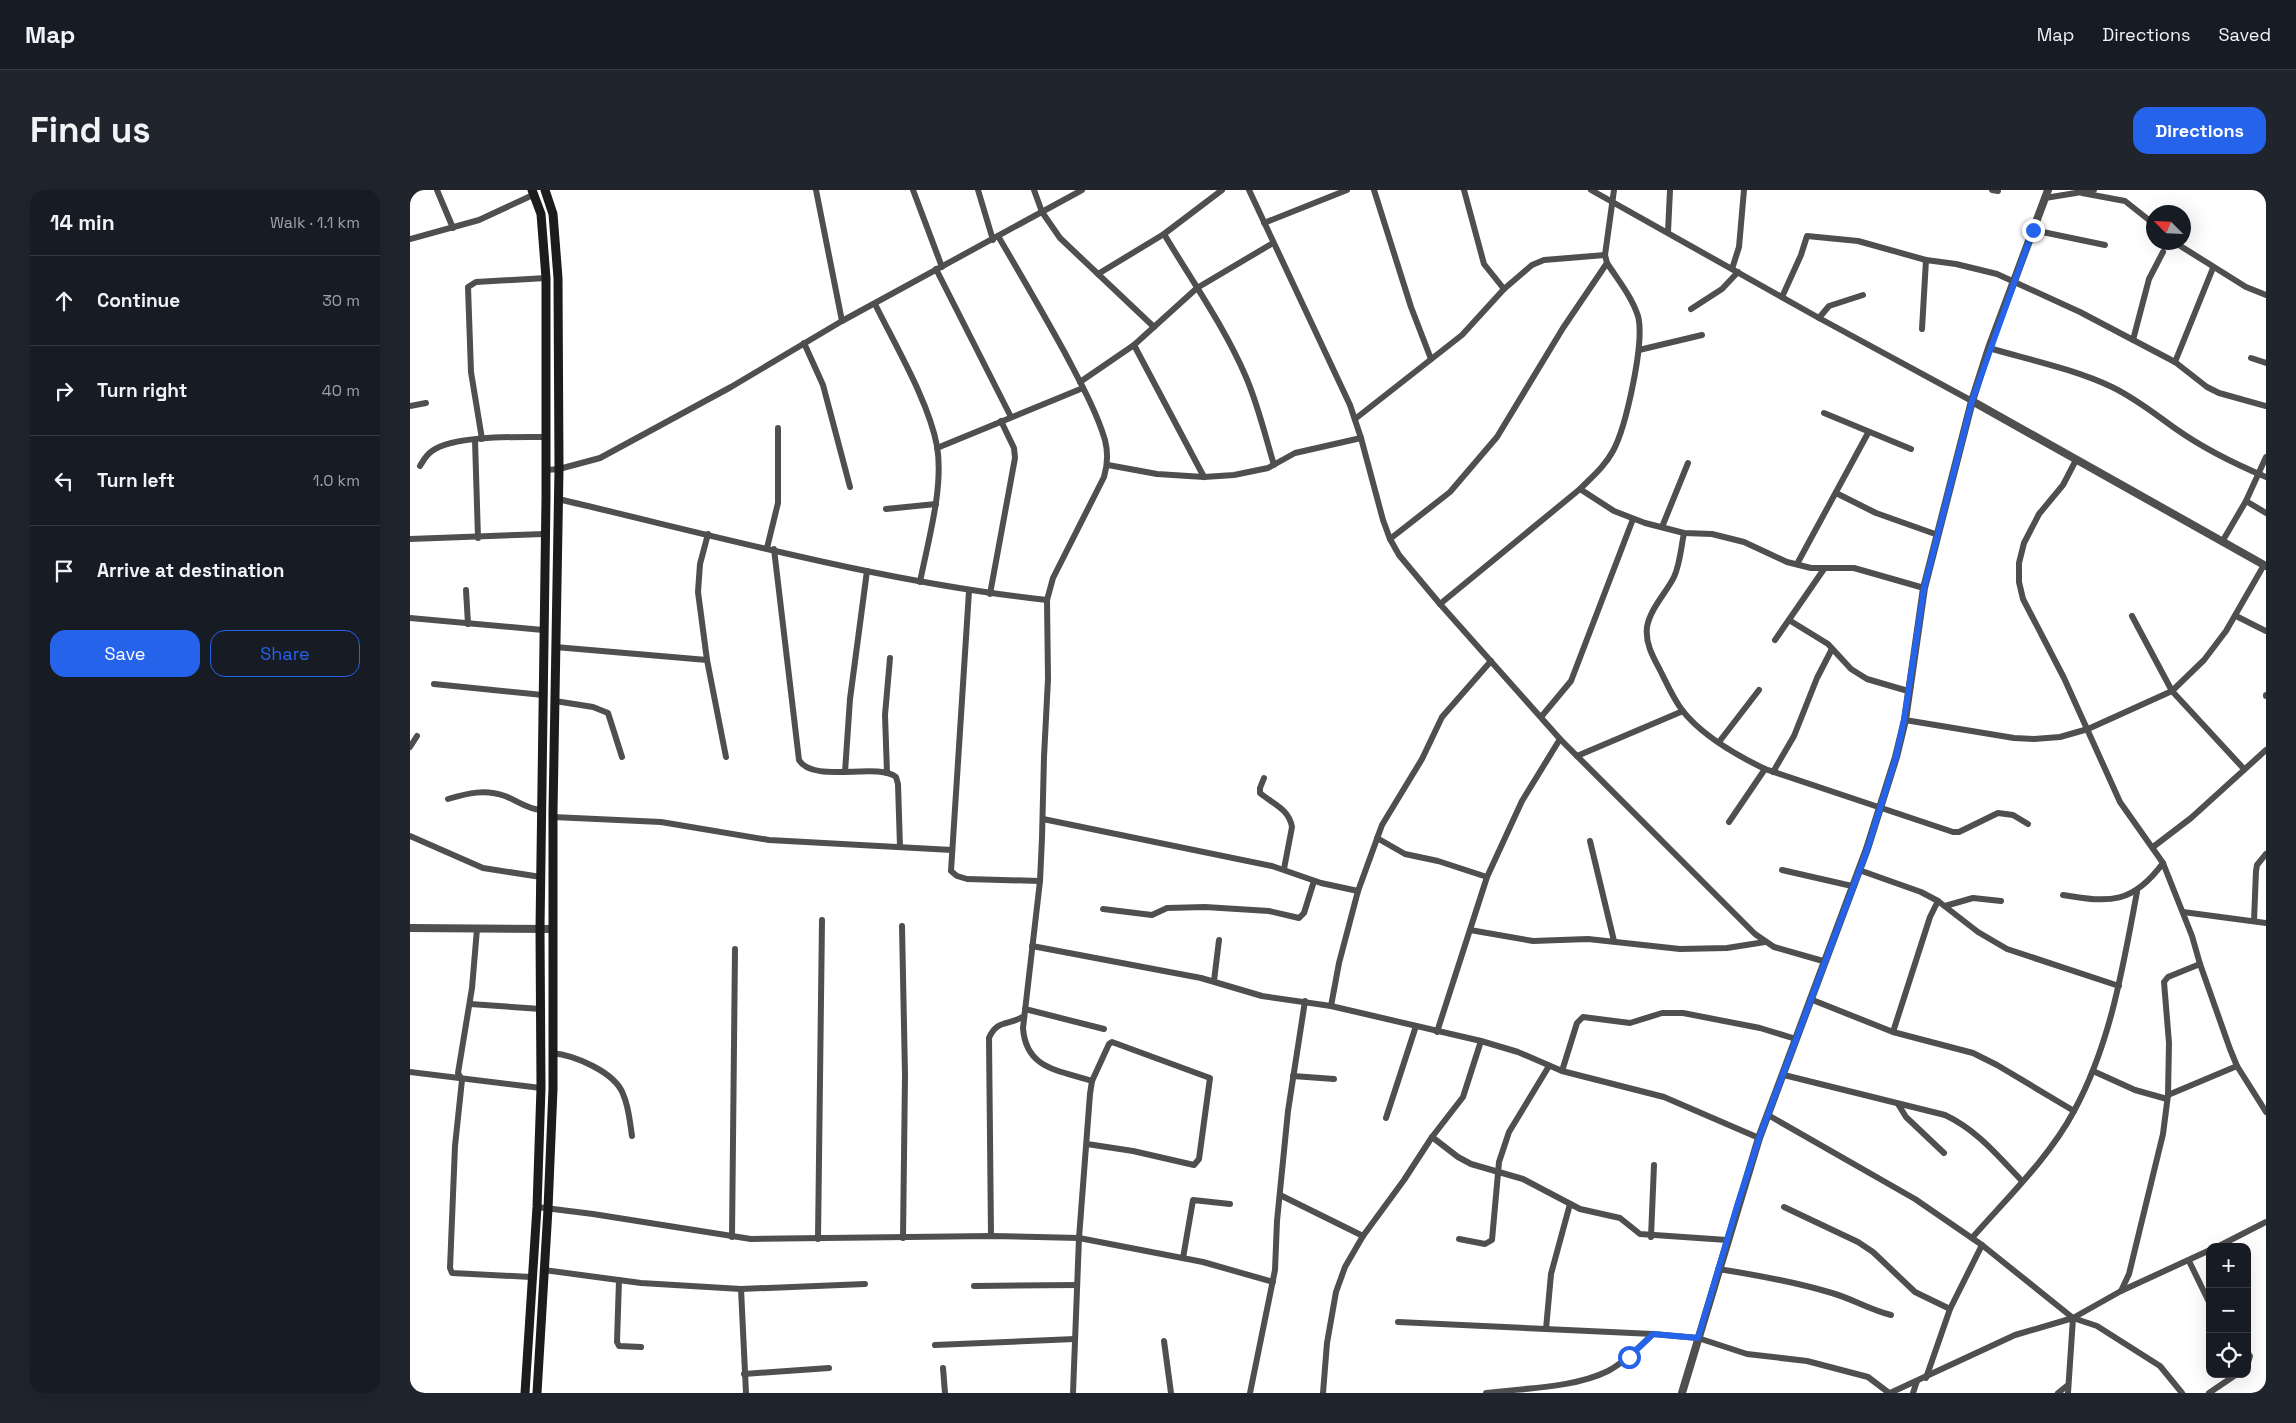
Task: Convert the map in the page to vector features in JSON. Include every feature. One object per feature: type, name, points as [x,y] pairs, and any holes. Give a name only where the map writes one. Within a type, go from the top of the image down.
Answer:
[{"type":"main road","points":[[537,1393],[548,1209],[552,1053],[555,647],[559,469],[558,278],[553,214],[545,190]]},
{"type":"main road","points":[[525,1393],[537,1207],[541,1088],[540,929],[546,470],[546,278],[542,223],[534,192]]},
{"type":"street","points":[[437,190],[453,228]]},
{"type":"street","points":[[816,190],[842,321]]},
{"type":"street","points":[[913,190],[939,268],[1011,417]]},
{"type":"street","points":[[978,190],[995,238],[1037,302],[1082,385],[1104,439],[1108,465],[1104,477],[1053,578],[1047,600],[1048,679],[1040,881],[1025,1013],[1024,1043],[1032,1056],[1044,1066],[1092,1081]]},
{"type":"street","points":[[1034,190],[1042,212],[1060,238],[1154,327]]},
{"type":"street","points":[[546,470],[559,469],[600,458],[731,387],[842,321],[1082,190]]},
{"type":"street","points":[[1098,274],[1164,234],[1222,190]]},
{"type":"street","points":[[1249,190],[1355,419],[1390,539],[1400,555],[1440,604],[1560,739],[1630,811],[1765,942],[1774,947],[1823,962]]},
{"type":"street","points":[[1264,224],[1347,190]]},
{"type":"street","points":[[1374,190],[1411,307],[1431,359]]},
{"type":"street","points":[[1464,190],[1484,264],[1504,289]]},
{"type":"street","points":[[1591,190],[2265,566],[2236,616],[2204,660],[2172,691],[2088,729],[2060,737],[2034,739],[2014,738],[1904,720]]},
{"type":"street","points":[[1440,604],[1580,489],[1600,469],[1612,453],[1620,437],[1639,350],[1640,332],[1633,304],[1607,263],[1605,255],[1614,190]]},
{"type":"street","points":[[1668,232],[1670,190]]},
{"type":"street","points":[[1691,309],[1722,289],[1735,271],[1744,190]]},
{"type":"street","points":[[1682,1393],[1759,1138],[1784,1075],[1823,962],[1859,870],[1880,808],[1904,720],[1924,588],[1972,401],[1989,348],[2048,190]]},
{"type":"street","points":[[2045,198],[2094,190]]},
{"type":"street","points":[[410,239],[480,220],[534,192]]},
{"type":"street","points":[[2082,193],[2125,201],[2146,218]]},
{"type":"street","points":[[2033,230],[2105,245]]},
{"type":"street","points":[[1164,234],[1226,336],[1246,377],[1258,408],[1274,465]]},
{"type":"street","points":[[1782,298],[1802,255],[1807,236],[1858,241],[1926,260],[1979,270],[2013,282],[2175,362],[2207,387],[2219,393],[2266,406]]},
{"type":"street","points":[[938,448],[1082,385],[1134,345],[1196,288],[1273,243]]},
{"type":"street","points":[[2186,250],[2246,287],[2266,295]]},
{"type":"street","points":[[2133,340],[2150,279],[2162,252]]},
{"type":"street","points":[[1355,419],[1462,335],[1504,289],[1532,265],[1544,260],[1605,255]]},
{"type":"street","points":[[1922,328],[1926,260]]},
{"type":"street","points":[[1390,539],[1450,492],[1498,437],[1564,328],[1607,263]]},
{"type":"street","points":[[2175,362],[2213,268]]},
{"type":"street","points":[[482,439],[471,372],[468,287],[476,282],[546,278]]},
{"type":"street","points":[[1819,318],[1829,306],[1862,295]]},
{"type":"street","points":[[875,304],[925,407],[938,448],[936,504],[920,582]]},
{"type":"street","points":[[1639,350],[1702,335]]},
{"type":"street","points":[[804,344],[823,385],[850,488]]},
{"type":"street","points":[[1134,345],[1204,477]]},
{"type":"street","points":[[1989,348],[2084,376],[2111,386],[2134,399],[2196,442],[2266,477]]},
{"type":"street","points":[[2251,358],[2266,363]]},
{"type":"street","points":[[410,406],[426,403]]},
{"type":"street","points":[[1824,413],[1911,450]]},
{"type":"street","points":[[990,594],[1016,458],[1014,448],[1001,422]]},
{"type":"street","points":[[778,428],[778,503],[771,548],[799,760],[802,766],[809,769],[887,773],[896,778],[898,784],[900,847]]},
{"type":"street","points":[[1797,564],[1868,433]]},
{"type":"street","points":[[420,466],[433,450],[455,443],[512,437],[546,438]]},
{"type":"street","points":[[1108,465],[1157,474],[1204,477],[1234,475],[1274,465],[1295,453],[1361,438]]},
{"type":"street","points":[[475,440],[478,538]]},
{"type":"street","points":[[2222,542],[2246,501],[2266,457]]},
{"type":"street","points":[[2076,460],[2063,485],[2031,526],[2024,543],[2019,563],[2019,582],[2023,599],[2088,729],[2124,809],[2154,846],[2163,863],[2183,912],[2238,1066],[2266,1112]]},
{"type":"street","points":[[1662,528],[1688,463]]},
{"type":"street","points":[[1580,489],[1614,511],[1662,528],[1684,533],[1712,534],[1744,542],[1787,562],[1824,569],[1854,568],[1924,588]]},
{"type":"street","points":[[1836,492],[1876,513],[1938,535]]},
{"type":"street","points":[[558,499],[866,571],[969,591],[1047,600]]},
{"type":"street","points":[[2246,501],[2266,513]]},
{"type":"street","points":[[886,509],[936,504]]},
{"type":"street","points":[[1541,717],[1571,681],[1633,519]]},
{"type":"street","points":[[1684,533],[1678,568],[1651,615],[1647,627],[1647,640],[1651,652],[1683,712],[1699,727],[1738,756],[1772,772],[1880,808],[1908,815],[1953,832],[1960,832],[1998,813],[2012,815],[2028,824]]},
{"type":"street","points":[[410,539],[478,538],[545,534]]},
{"type":"street","points":[[708,534],[698,578],[708,660],[726,757]]},
{"type":"street","points":[[1775,640],[1824,569]]},
{"type":"street","points":[[845,772],[850,698],[866,571]]},
{"type":"street","points":[[466,590],[468,624]]},
{"type":"street","points":[[969,591],[951,871],[957,876],[967,879],[1040,881]]},
{"type":"street","points":[[2132,616],[2172,691],[2244,769]]},
{"type":"street","points":[[2236,616],[2266,631]]},
{"type":"street","points":[[410,618],[544,630]]},
{"type":"street","points":[[1789,620],[1832,649],[1851,669],[1867,679],[1908,691]]},
{"type":"street","points":[[555,647],[708,660]]},
{"type":"street","points":[[1772,772],[1794,736],[1817,678],[1832,649]]},
{"type":"street","points":[[887,773],[885,715],[890,658]]},
{"type":"street","points":[[1331,1006],[1339,962],[1358,891],[1382,824],[1422,759],[1442,717],[1490,661]]},
{"type":"street","points":[[434,684],[543,696]]},
{"type":"street","points":[[1719,742],[1759,690]]},
{"type":"street","points":[[555,701],[593,707],[608,713],[622,757]]},
{"type":"street","points":[[1577,756],[1683,712]]},
{"type":"street","points":[[410,747],[417,736]]},
{"type":"street","points":[[1436,1032],[1487,877],[1522,800],[1560,739]]},
{"type":"street","points":[[2154,846],[2192,818],[2266,750]]},
{"type":"street","points":[[1729,822],[1765,769]]},
{"type":"street","points":[[1264,778],[1260,793],[1284,810],[1291,821],[1292,827],[1284,869]]},
{"type":"street","points":[[448,799],[477,792],[487,792],[506,796],[532,809],[541,810]]},
{"type":"street","points":[[553,817],[661,822],[769,840],[952,850]]},
{"type":"street","points":[[1043,819],[1284,869],[1314,881],[1358,891]]},
{"type":"street","points":[[410,836],[483,868],[541,877]]},
{"type":"street","points":[[1377,838],[1405,854],[1438,861],[1487,877]]},
{"type":"street","points":[[1590,840],[1614,941]]},
{"type":"street","points":[[2254,921],[2257,865],[2266,854]]},
{"type":"street","points":[[1972,1238],[2022,1181],[2053,1142],[2074,1111],[2103,1046],[2119,986],[2137,892],[2163,863]]},
{"type":"street","points":[[1782,870],[1852,886]]},
{"type":"street","points":[[1859,870],[1915,890],[1938,901],[1978,932],[2007,949],[2119,986]]},
{"type":"street","points":[[1103,909],[1152,915],[1167,908],[1205,908],[1269,911],[1299,918],[1304,913],[1314,881]]},
{"type":"street","points":[[2063,895],[2101,900],[2117,898],[2137,892]]},
{"type":"street","points":[[1945,906],[1973,898],[2002,901]]},
{"type":"street","points":[[1893,1032],[1930,917],[1938,901]]},
{"type":"street","points":[[2183,912],[2266,923]]},
{"type":"street","points":[[818,1239],[822,920]]},
{"type":"street","points":[[902,926],[905,1075],[903,1238]]},
{"type":"street","points":[[410,928],[552,929]]},
{"type":"street","points":[[477,928],[470,1004],[458,1072],[462,1080],[455,1146],[450,1268],[452,1273],[531,1277]]},
{"type":"street","points":[[1470,930],[1533,942],[1588,939],[1680,949],[1728,948],[1765,942]]},
{"type":"street","points":[[1214,982],[1219,940]]},
{"type":"street","points":[[1032,946],[1214,982],[1262,996],[1331,1006],[1436,1032],[1481,1040],[1518,1052],[1562,1071],[1664,1097],[1759,1138]]},
{"type":"street","points":[[732,1237],[735,949]]},
{"type":"street","points":[[2121,1291],[2129,1274],[2163,1134],[2168,1097],[2169,1043],[2164,982],[2168,977],[2200,964]]},
{"type":"street","points":[[1810,1000],[1893,1032],[1974,1053],[2074,1111]]},
{"type":"street","points":[[1250,1393],[1273,1282],[1293,1076],[1305,1001]]},
{"type":"street","points":[[470,1004],[540,1009]]},
{"type":"street","points":[[1025,1013],[1104,1029]]},
{"type":"street","points":[[991,1236],[990,1038],[993,1029],[1000,1024],[1014,1022],[1025,1013]]},
{"type":"street","points":[[1562,1071],[1577,1023],[1582,1017],[1630,1023],[1662,1013],[1683,1013],[1760,1028],[1796,1039]]},
{"type":"street","points":[[1386,1118],[1416,1026]]},
{"type":"street","points":[[1323,1393],[1336,1292],[1345,1267],[1363,1236],[1404,1180],[1432,1137],[1463,1097],[1481,1040]]},
{"type":"street","points":[[1073,1393],[1079,1238],[1092,1081],[1109,1044],[1112,1042],[1208,1076],[1211,1082],[1199,1159],[1194,1165],[1133,1151],[1087,1144]]},
{"type":"street","points":[[552,1053],[579,1059],[606,1075],[621,1089],[632,1136]]},
{"type":"street","points":[[1459,1239],[1485,1244],[1492,1240],[1497,1172],[1509,1132],[1549,1066]]},
{"type":"street","points":[[2093,1071],[2135,1090],[2168,1097],[2238,1066]]},
{"type":"street","points":[[410,1072],[462,1080],[541,1088]]},
{"type":"street","points":[[1784,1075],[1945,1116],[1962,1124],[1980,1137],[2022,1181]]},
{"type":"street","points":[[1293,1076],[1334,1079]]},
{"type":"street","points":[[1898,1104],[1906,1118],[1944,1153]]},
{"type":"street","points":[[1768,1115],[1915,1199],[1982,1245],[2072,1318],[2097,1326],[2160,1366],[2182,1393]]},
{"type":"street","points":[[1432,1137],[1458,1157],[1472,1164],[1534,1184],[1570,1204],[1620,1218],[1637,1233],[1650,1237],[1727,1240]]},
{"type":"street","points":[[1650,1237],[1654,1165]]},
{"type":"street","points":[[1280,1195],[1363,1236]]},
{"type":"street","points":[[1183,1258],[1193,1200],[1230,1204]]},
{"type":"street","points":[[1546,1329],[1551,1274],[1570,1204]]},
{"type":"street","points":[[537,1207],[593,1214],[732,1237],[818,1239],[991,1236],[1079,1238],[1183,1258],[1273,1282]]},
{"type":"street","points":[[1784,1207],[1866,1247],[1915,1292],[1950,1309]]},
{"type":"street","points":[[2225,1243],[2266,1222]]},
{"type":"street","points":[[1926,1378],[1950,1309],[1982,1245]]},
{"type":"street","points":[[1398,1322],[1653,1334],[1698,1338],[1747,1354],[1807,1361],[1868,1377],[1890,1393],[2015,1336],[2072,1318],[2121,1291],[2206,1252]]},
{"type":"street","points":[[2189,1261],[2206,1296]]},
{"type":"street","points":[[1718,1269],[1763,1276],[1832,1293],[1871,1310],[1891,1315]]},
{"type":"street","points":[[544,1270],[619,1280],[741,1289],[865,1284]]},
{"type":"street","points":[[2129,1274],[2139,1283]]},
{"type":"street","points":[[619,1280],[618,1346],[641,1347]]},
{"type":"street","points":[[974,1286],[1077,1285]]},
{"type":"street","points":[[741,1289],[746,1393]]},
{"type":"street","points":[[2068,1393],[2072,1318]]},
{"type":"street","points":[[1486,1393],[1574,1382],[1594,1376],[1609,1370],[1629,1357],[1653,1334]]},
{"type":"street","points":[[935,1344],[1076,1339]]},
{"type":"street","points":[[1164,1341],[1171,1393]]},
{"type":"street","points":[[744,1374],[829,1368]]},
{"type":"street","points":[[943,1368],[945,1393]]},
{"type":"street","points":[[2209,1393],[2231,1378]]},
{"type":"street","points":[[1913,1393],[1917,1381]]},
{"type":"street","points":[[2058,1393],[2068,1385]]},
{"type":"route","points":[[1629,1357],[1653,1334],[1698,1338],[1759,1138],[1784,1075],[1823,962],[1867,850],[1896,757],[1904,720],[1924,588],[1972,401],[1989,348],[2033,230]]}]
